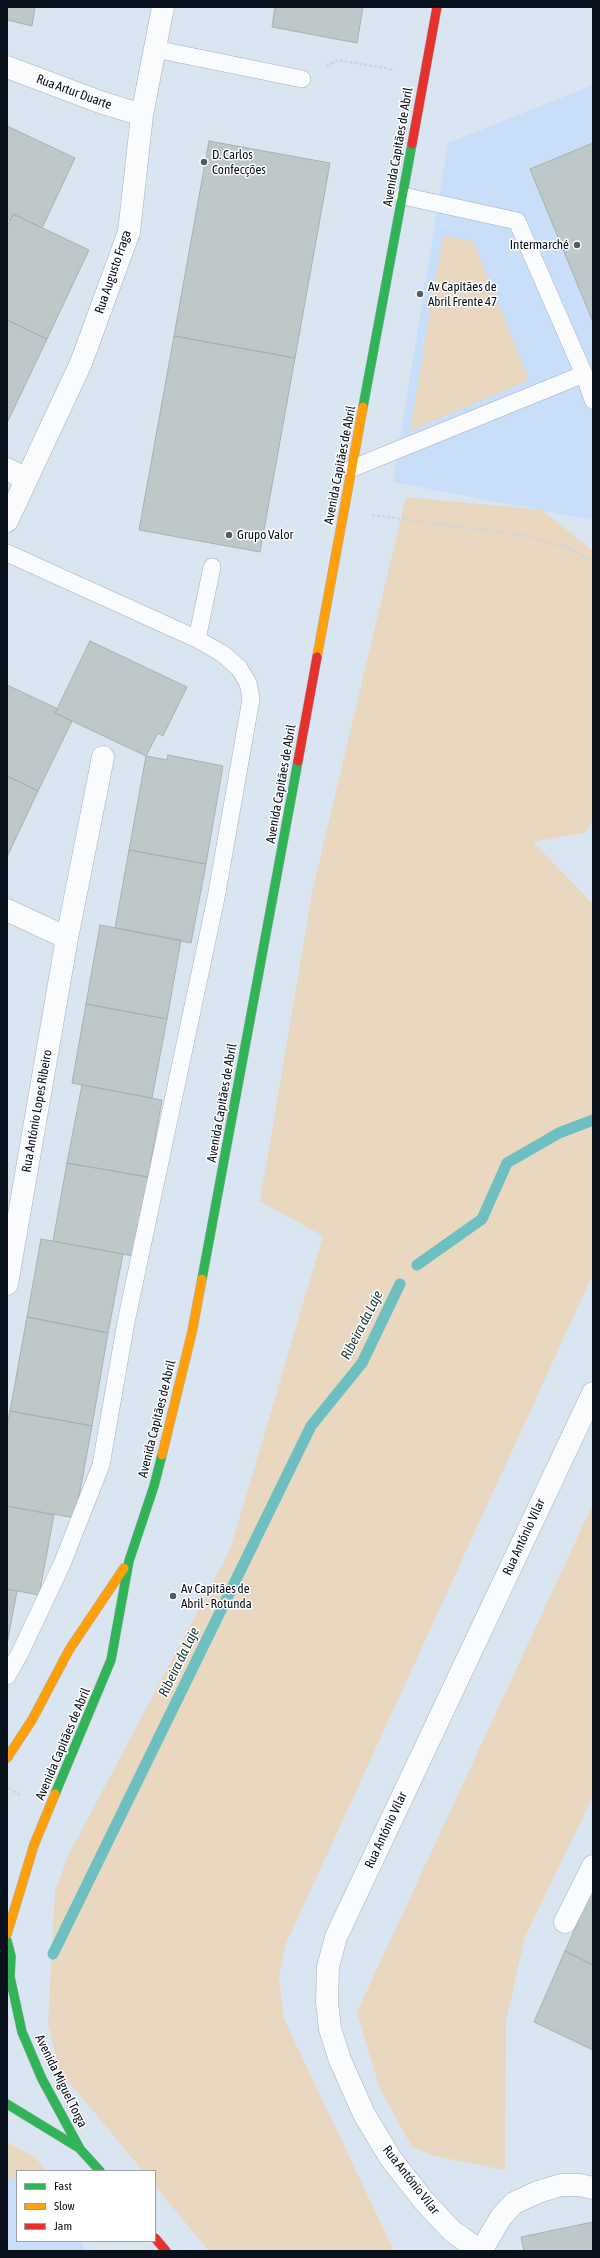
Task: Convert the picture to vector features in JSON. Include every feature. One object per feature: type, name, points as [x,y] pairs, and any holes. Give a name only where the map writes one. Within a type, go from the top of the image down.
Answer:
[{"type":"street","name":"Rua Augusto Fraga","points":[[7,521],[16,474],[81,363],[129,232],[142,115],[163,7]]},
{"type":"street","name":"Avenida Capitães de Abril","points":[[7,1934],[34,1845],[111,1660],[129,1561],[154,1486],[192,1332],[438,12]]},
{"type":"street","name":"Rua Artur Duarte","points":[[7,67],[100,102],[142,115]]},
{"type":"street","name":"Rua António Lopes Ribeiro","points":[[7,1284],[67,938],[103,757]]},
{"type":"street","points":[[7,910],[67,938]]},
{"type":"street","name":"Rua António Vilar","points":[[481,2251],[452,2231],[424,2201],[391,2159],[364,2114],[340,2060],[330,2029],[327,2002],[328,1967],[336,1936],[593,1393]]},
{"type":"street","name":"Avenida Capitães de Abril","points":[[7,1758],[32,1720],[69,1650],[129,1561]]},
{"type":"street","points":[[565,1922],[593,1866]]},
{"type":"street","points":[[7,1941],[10,1956],[10,1976],[7,1987]]},
{"type":"street","name":"Avenida Miguel Torga","points":[[10,1976],[22,2032],[42,2079],[80,2149],[99,2170]]},
{"type":"street","name":"Avenida Miguel Torga","points":[[7,2104],[80,2149]]},
{"type":"street","points":[[481,2251],[501,2217],[514,2203],[538,2192],[561,2186],[580,2185],[593,2188]]},
{"type":"street","points":[[156,2239],[166,2251]]},
{"type":"lane","points":[[155,50],[302,79]]},
{"type":"lane","points":[[403,196],[517,221],[584,374],[593,400]]},
{"type":"lane","points":[[352,468],[584,374]]},
{"type":"lane","points":[[7,553],[197,639],[223,654],[239,668],[248,682],[251,699],[216,898],[126,1322],[101,1465],[62,1564],[20,1653],[7,1676]]},
{"type":"lane","points":[[197,639],[212,567]]},
{"type":"path","points":[[302,79],[339,60],[399,71]]},
{"type":"path","points":[[344,511],[524,535],[568,548],[593,561]]},
{"type":"shaded area","points":[[593,85],[593,520],[393,482],[448,143]]},
{"type":"shaded area","points":[[443,236],[473,241],[529,380],[410,431]]},
{"type":"shaded area","points":[[406,497],[542,510],[593,551],[593,821],[584,833],[533,842],[593,904],[593,1274],[286,1944],[279,1977],[284,2019],[394,2251],[209,2251],[156,2187],[156,2170],[142,2170],[59,2070],[48,2024],[55,1891],[68,1856],[230,1550],[323,1236],[260,1201],[313,888]]},
{"type":"shaded area","points":[[593,1504],[593,1796],[525,1937],[506,2021],[505,2170],[434,2156],[412,2147],[379,2087],[357,2012]]},
{"type":"shaded area","points":[[7,2142],[36,2158],[45,2170],[16,2170],[16,2177],[7,2179]]},
{"type":"shaded area","points":[[16,2177],[16,2242],[82,2242],[86,2251],[7,2251],[7,2179]]},
{"type":"building","points":[[7,7],[35,7],[32,26],[7,20]]},
{"type":"building","points":[[275,7],[363,7],[357,43],[272,27]]},
{"type":"building","points":[[7,126],[75,158],[42,228],[13,214],[10,221],[7,219]]},
{"type":"building","points":[[209,141],[330,163],[295,358],[174,336]]},
{"type":"building","name":"Intermarché","points":[[593,143],[593,322],[530,169]]},
{"type":"building","points":[[13,214],[89,250],[47,339],[7,320],[7,227]]},
{"type":"building","points":[[7,320],[47,339],[7,423]]},
{"type":"building","points":[[174,336],[295,358],[260,552],[139,530]]},
{"type":"building","points":[[90,641],[187,687],[163,736],[158,733],[146,756],[55,713]]},
{"type":"building","points":[[7,685],[58,709],[55,713],[72,721],[38,791],[7,776]]},
{"type":"building","points":[[168,755],[223,766],[206,864],[129,850],[146,756],[167,760]]},
{"type":"building","points":[[7,776],[38,791],[7,857]]},
{"type":"building","points":[[129,850],[206,864],[191,943],[115,928]]},
{"type":"building","points":[[100,925],[181,940],[167,1019],[86,1004]]},
{"type":"building","points":[[86,1004],[167,1019],[152,1098],[72,1083]]},
{"type":"building","points":[[82,1085],[162,1100],[148,1177],[67,1163]]},
{"type":"building","points":[[67,1163],[148,1177],[133,1256],[53,1241]]},
{"type":"building","points":[[41,1239],[123,1254],[108,1333],[27,1317]]},
{"type":"building","points":[[27,1317],[108,1333],[92,1426],[10,1411]]},
{"type":"building","points":[[10,1411],[92,1426],[75,1518],[7,1506],[7,1426]]},
{"type":"building","points":[[7,1506],[54,1515],[39,1595],[7,1589]]},
{"type":"building","points":[[7,1589],[17,1591],[7,1644]]},
{"type":"building","points":[[593,1888],[593,1965],[565,1951]]},
{"type":"building","points":[[565,1951],[593,1965],[593,2050],[534,2022]]},
{"type":"building","points":[[593,2222],[593,2251],[524,2251],[521,2237]]},
{"type":"waterway","name":"Ribeira da Laje","points":[[417,1265],[482,1219],[507,1163],[559,1133],[593,1120]]},
{"type":"waterway","name":"Ribeira da Laje","points":[[53,1954],[311,1426],[362,1363],[400,1284]]},
{"type":"traffic: fast","points":[[363,407],[412,144]]},
{"type":"traffic: fast","points":[[202,1279],[298,761]]},
{"type":"traffic: fast","points":[[55,1794],[111,1660],[129,1561],[154,1486],[162,1455]]},
{"type":"traffic: fast","points":[[7,1941],[11,1956],[10,1977],[7,1987]]},
{"type":"traffic: fast","points":[[10,1977],[22,2032],[42,2079],[80,2149],[99,2170]]},
{"type":"traffic: fast","points":[[7,2104],[79,2148]]},
{"type":"traffic: slow","points":[[317,657],[363,407]]},
{"type":"traffic: slow","points":[[162,1455],[192,1332],[202,1279]]},
{"type":"traffic: slow","points":[[7,1758],[32,1720],[69,1650],[124,1568]]},
{"type":"traffic: slow","points":[[7,1934],[34,1845],[55,1794]]},
{"type":"traffic: jam","points":[[412,144],[437,7]]},
{"type":"traffic: jam","points":[[298,761],[317,657]]},
{"type":"traffic: jam","points":[[156,2239],[166,2251]]},
{"type":"place","name":"D. Carlos Confecções","points":[[204,162]]},
{"type":"place","name":"Intermarché","points":[[577,245]]},
{"type":"place","name":"Av Capitães de Abril Frente 47","points":[[420,294]]},
{"type":"place","name":"Grupo Valor","points":[[229,535]]},
{"type":"place","name":"Av Capitães de Abril - Rotunda","points":[[173,1596]]}]
